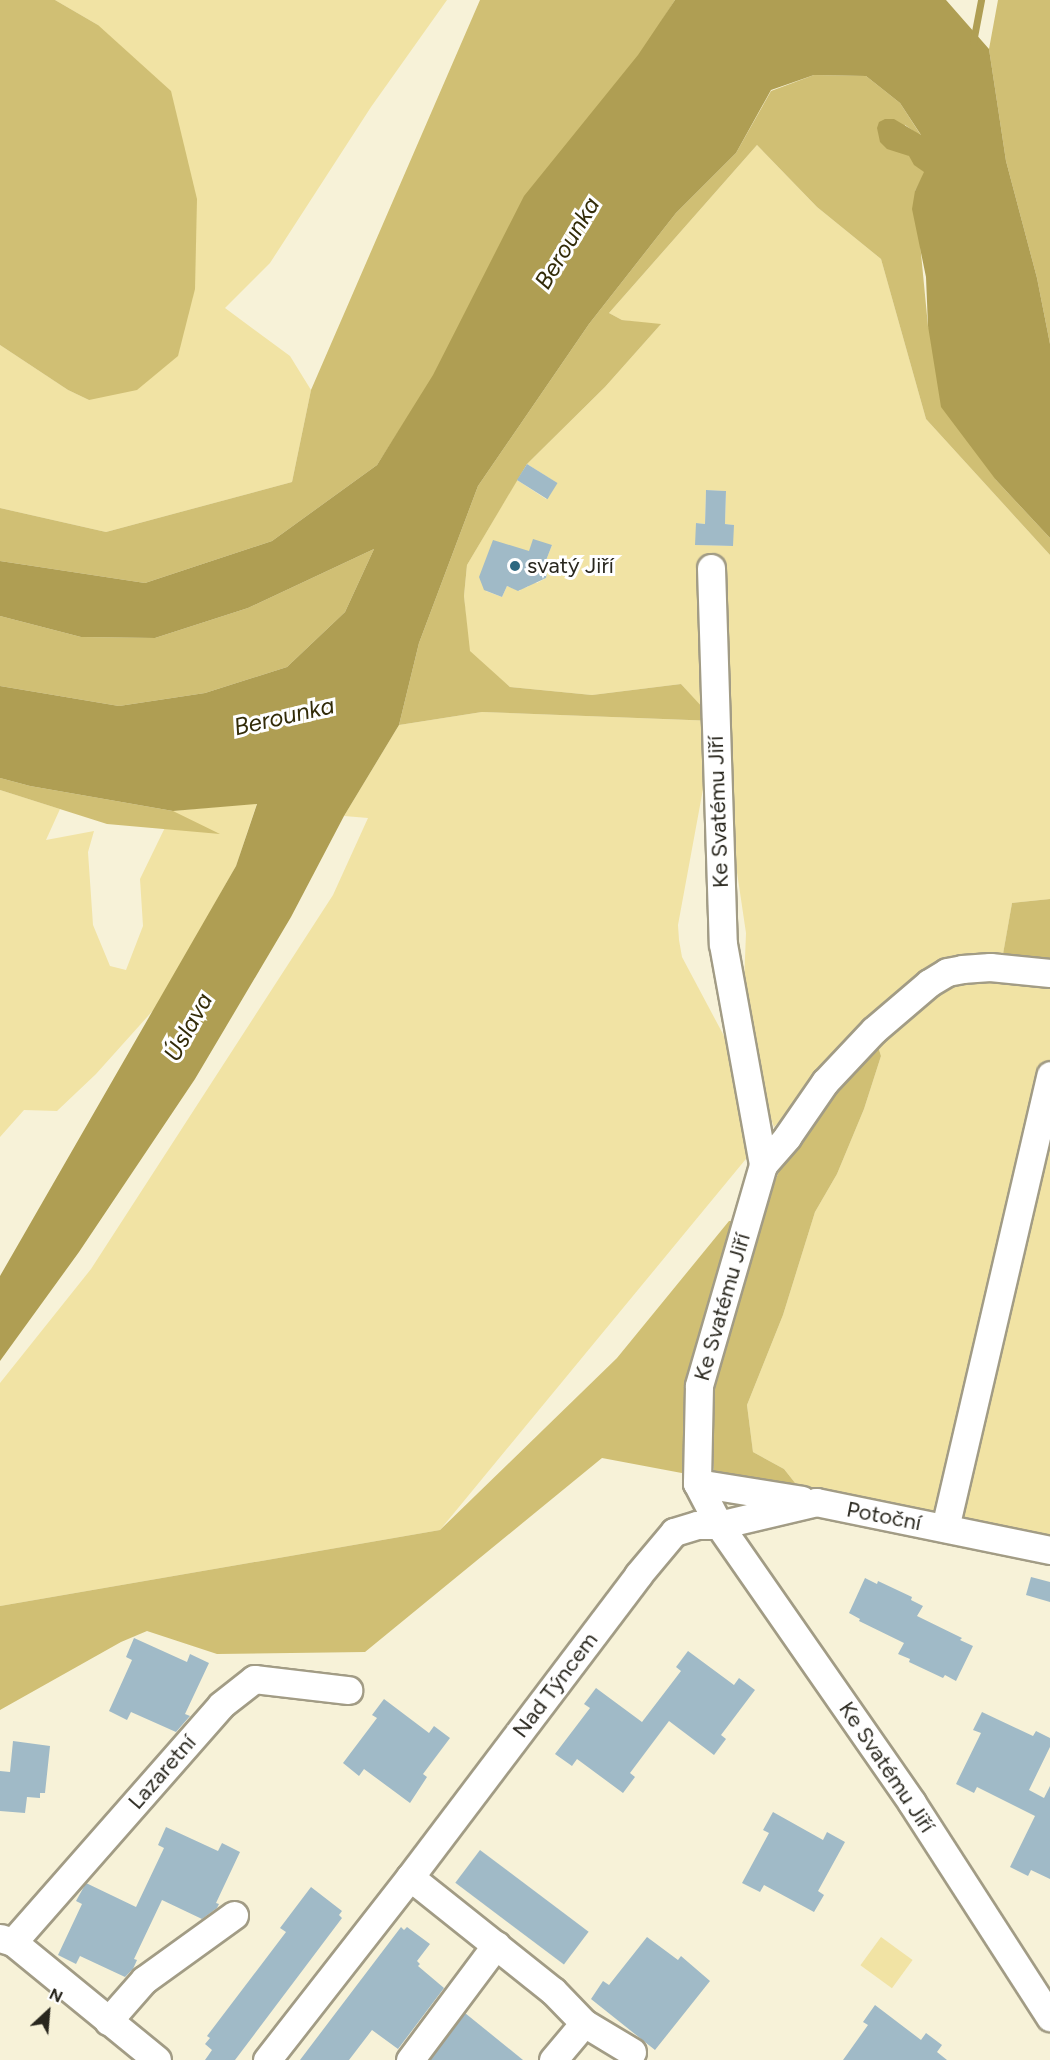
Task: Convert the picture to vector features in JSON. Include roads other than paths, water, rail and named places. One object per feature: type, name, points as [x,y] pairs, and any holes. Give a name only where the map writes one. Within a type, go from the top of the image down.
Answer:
[{"type":"street","name":"Ke Svatému Jiří","points":[[711,568],[723,944],[763,1165],[699,1386],[697,1483],[719,1525],[912,1803],[1050,2017]]},
{"type":"street","points":[[763,1165],[825,1082],[874,1030],[929,983],[947,972],[962,969],[990,967],[1050,973]]},
{"type":"street","points":[[945,1528],[1050,1075]]},
{"type":"street","points":[[697,1483],[816,1502]]},
{"type":"street","name":"Potoční","points":[[719,1525],[816,1502],[1050,1550]]},
{"type":"street","name":"Nad Týncem","points":[[267,2060],[410,1877],[638,1575],[674,1532],[697,1525],[719,1525]]},
{"type":"street","name":"Lazaretní","points":[[157,2060],[7,1940],[220,1705],[254,1679],[348,1690]]},
{"type":"street","points":[[410,1877],[553,1991],[581,2027],[606,2052],[600,2060]]},
{"type":"street","points":[[108,2021],[144,1980],[234,1915]]},
{"type":"street","points":[[410,2060],[496,1946]]},
{"type":"street","points":[[581,2027],[632,2052]]},
{"type":"street","points":[[554,2060],[581,2027]]},
{"type":"water","points":[[675,0],[946,0],[989,49],[1006,161],[1037,278],[1050,344],[1050,538],[996,480],[941,407],[928,326],[926,277],[912,209],[915,191],[924,172],[914,165],[909,156],[887,149],[880,142],[877,128],[879,122],[894,119],[921,135],[900,103],[866,76],[814,75],[771,90],[736,153],[676,213],[589,324],[478,486],[419,643],[399,725],[344,816],[291,917],[195,1079],[79,1252],[0,1361],[0,1276],[236,866],[257,804],[173,811],[30,786],[0,778],[0,686],[119,706],[205,693],[287,667],[345,612],[374,549],[248,608],[155,638],[81,637],[0,616],[0,561],[145,583],[272,541],[377,465],[433,375],[524,196],[638,55]]},
{"type":"waterway","points":[[973,42],[981,0]]},
{"type":"place","name":"svatý Jiří","points":[[515,566]]},
{"type":"water label","name":"Berounka","points":[[567,243]]},
{"type":"water label","name":"Berounka","points":[[284,716]]},
{"type":"water label","name":"Úslava","points":[[188,1027]]}]
